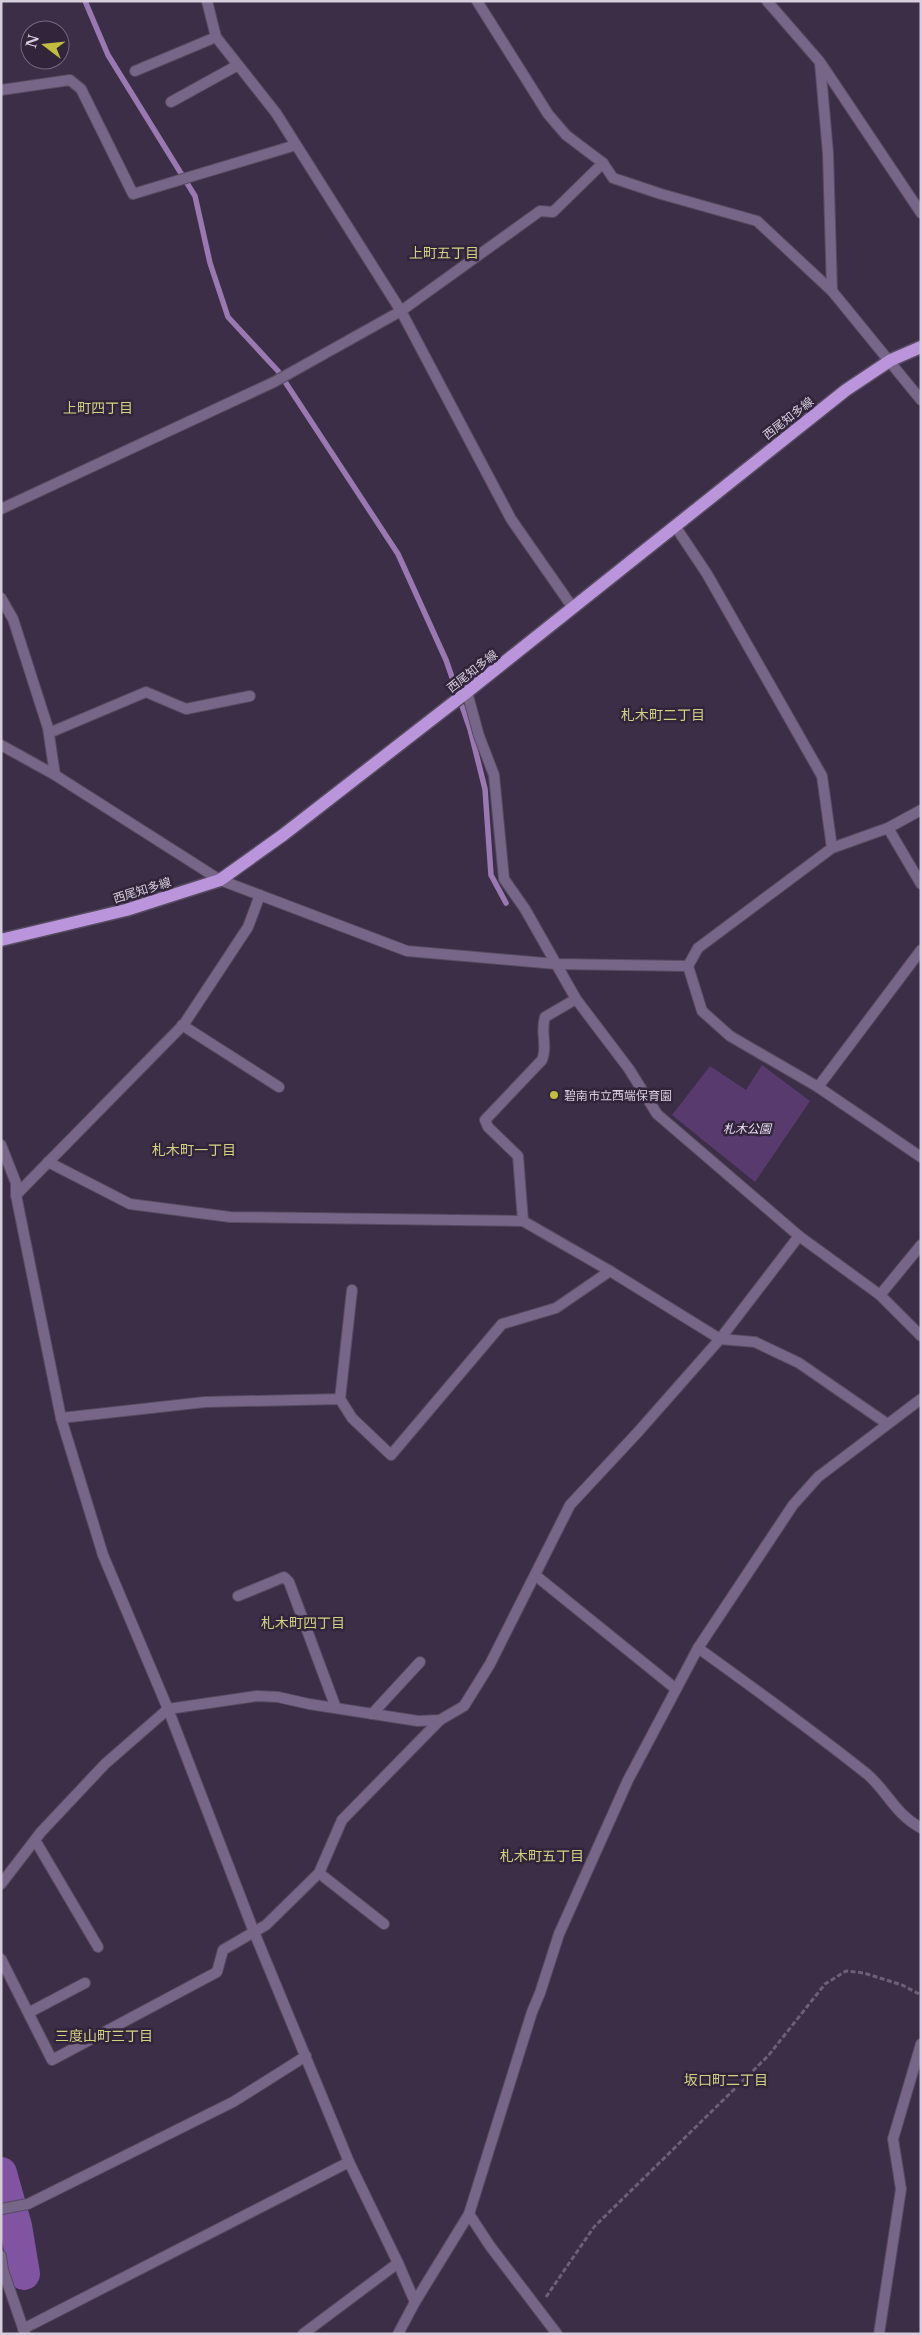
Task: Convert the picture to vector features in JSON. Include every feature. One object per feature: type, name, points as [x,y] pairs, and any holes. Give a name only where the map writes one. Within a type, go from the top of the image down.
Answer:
[{"type":"main road","name":"西尾知多線","points":[[1,940],[126,910],[220,880],[283,835],[467,692],[846,390],[891,360],[921,347]]},
{"type":"street","points":[[208,1],[216,37],[276,113],[400,311],[511,519],[573,608]]},
{"type":"street","points":[[477,1],[548,114],[566,135],[604,163],[613,178],[661,194],[757,221],[832,291],[891,360],[921,400]]},
{"type":"street","points":[[767,1],[820,62],[921,213]]},
{"type":"street","points":[[135,71],[216,37]]},
{"type":"street","points":[[820,62],[828,153],[832,291]]},
{"type":"street","points":[[171,102],[238,65]]},
{"type":"street","points":[[1,90],[70,80],[81,89],[133,194],[296,145]]},
{"type":"street","points":[[1,509],[274,382],[400,311],[540,211],[553,212],[604,163]]},
{"type":"street","points":[[675,526],[707,574],[822,776],[832,848]]},
{"type":"street","points":[[1,598],[13,619],[49,733],[55,775]]},
{"type":"street","points":[[49,733],[146,692],[186,709],[250,696]]},
{"type":"street","points":[[467,692],[479,736],[494,775],[504,879],[525,909],[576,998],[629,1069],[657,1114],[799,1236],[880,1295],[921,1336]]},
{"type":"street","points":[[1,745],[55,775],[220,880],[408,951],[556,964],[688,966]]},
{"type":"street","points":[[921,810],[888,828],[832,848],[698,948],[688,966],[702,1012],[730,1036],[818,1087],[921,1157]]},
{"type":"street","points":[[888,828],[921,884]]},
{"type":"street","points":[[16,1195],[182,1025],[248,927],[260,895]]},
{"type":"street","points":[[818,1087],[921,950]]},
{"type":"street","points":[[523,1221],[518,1156],[488,1127],[485,1120],[542,1060],[546,1051],[542,1024],[545,1017],[576,998]]},
{"type":"street","points":[[182,1025],[280,1087]]},
{"type":"street","points":[[1,1145],[16,1183],[16,1195],[61,1418],[102,1555],[168,1709],[254,1932],[349,2162],[398,2263],[414,2302]]},
{"type":"street","points":[[48,1162],[130,1204],[230,1217],[523,1221],[720,1338],[755,1342],[799,1363],[886,1423]]},
{"type":"street","points":[[1,1959],[30,2012],[52,2060],[217,1972],[224,1950],[266,1925],[319,1873],[342,1820],[440,1720],[464,1706],[490,1664],[570,1505],[720,1338],[799,1236]]},
{"type":"street","points":[[880,1295],[921,1245]]},
{"type":"street","points":[[352,1290],[340,1399],[352,1418],[391,1455],[502,1324],[556,1308],[610,1271]]},
{"type":"street","points":[[61,1418],[205,1402],[340,1399]]},
{"type":"street","points":[[398,2334],[414,2302],[469,2214],[532,2012],[559,1934],[628,1780],[698,1648],[793,1505],[818,1477],[886,1423],[921,1399]]},
{"type":"street","points":[[535,1575],[676,1689]]},
{"type":"street","points":[[238,1596],[284,1577],[289,1582],[336,1708]]},
{"type":"street","points":[[698,1648],[778,1706],[869,1776],[892,1805],[910,1822],[921,1828]]},
{"type":"street","points":[[372,1714],[420,1662]]},
{"type":"street","points":[[1,1884],[35,1840],[105,1764],[168,1709],[257,1696],[278,1697],[418,1721],[440,1720]]},
{"type":"street","points":[[35,1840],[98,1947]]},
{"type":"street","points":[[319,1873],[384,1924]]},
{"type":"street","points":[[30,2012],[85,1983]]},
{"type":"street","points":[[878,2334],[901,2189],[893,2138],[921,2044]]},
{"type":"street","points":[[1,2209],[28,2204],[233,2102],[306,2056]]},
{"type":"street","points":[[1,2256],[4,2281],[24,2331],[349,2162]]},
{"type":"street","points":[[469,2214],[557,2334]]},
{"type":"street","points":[[303,2334],[398,2263]]},
{"type":"path","points":[[537,2309],[594,2227],[768,2056],[825,1984],[846,1971],[864,1973],[902,1985],[921,1994]]},
{"type":"green space","name":"札木公園","points":[[762,1065],[810,1101],[755,1182],[672,1115],[710,1066],[746,1090]]},
{"type":"waterway","points":[[85,1],[108,55],[195,196],[210,263],[228,317],[278,371],[398,554],[446,660],[470,729],[485,789],[491,875],[506,903]]},
{"type":"waterway","points":[[1,2173],[16,2226],[24,2274]]},
{"type":"place","name":"碧南市立西端保育園","points":[[554,1095]]},
{"type":"district","name":"上町五丁目","points":[[444,253]]},
{"type":"district","name":"上町四丁目","points":[[98,408]]},
{"type":"district","name":"札木町二丁目","points":[[663,715]]},
{"type":"district","name":"札木町一丁目","points":[[194,1150]]},
{"type":"district","name":"札木町四丁目","points":[[303,1623]]},
{"type":"district","name":"札木町五丁目","points":[[542,1856]]},
{"type":"district","name":"三度山町三丁目","points":[[104,2036]]},
{"type":"district","name":"坂口町二丁目","points":[[726,2080]]}]
